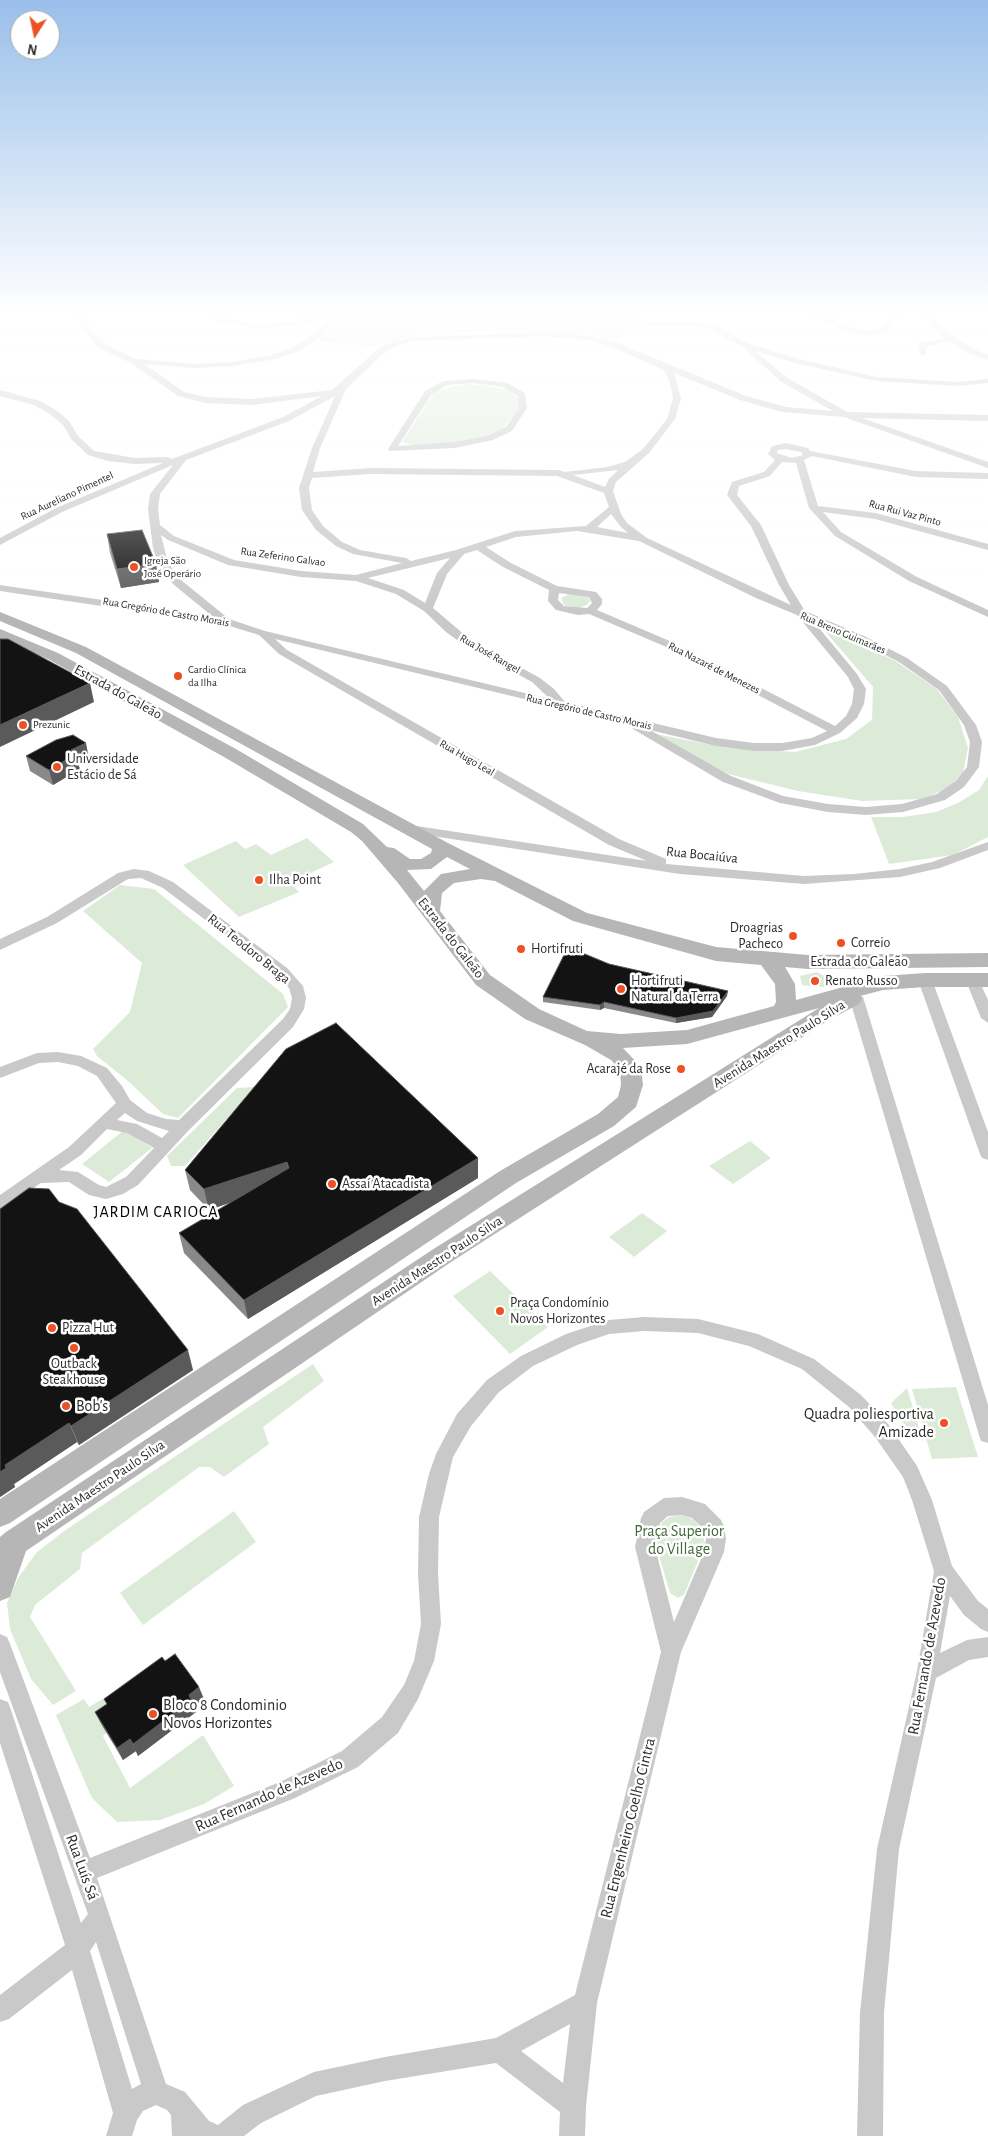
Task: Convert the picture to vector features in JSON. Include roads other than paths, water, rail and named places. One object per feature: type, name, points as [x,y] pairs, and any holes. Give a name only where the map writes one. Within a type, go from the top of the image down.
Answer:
[{"type":"main road","name":"Estrada do Galeão","points":[[0,616],[81,650],[442,847],[580,917],[716,954],[767,959],[886,963],[988,960]]},
{"type":"main road","points":[[0,622],[50,641],[81,650]]},
{"type":"main road","name":"Estrada do Galeão","points":[[0,634],[53,656],[174,722],[336,815],[368,837],[430,910],[483,980],[532,1014],[584,1038],[621,1041],[687,1038],[883,982],[925,980],[981,981]]},
{"type":"main road","points":[[368,837],[399,860],[415,866],[432,862],[439,856],[442,847]]},
{"type":"main road","points":[[430,910],[433,891],[448,878],[481,873],[505,878]]},
{"type":"main road","points":[[767,959],[778,971],[785,984],[786,1002],[782,1011]]},
{"type":"main road","name":"Avenida Maestro Paulo Silva","points":[[8,1547],[443,1255],[822,1015],[883,982]]},
{"type":"main road","points":[[0,1514],[508,1177],[606,1120],[628,1101],[632,1086],[630,1067],[618,1055],[584,1038]]},
{"type":"main road","points":[[443,1255],[510,1202],[516,1193],[512,1181],[508,1177]]},
{"type":"main road","points":[[0,1587],[8,1547]]},
{"type":"street","points":[[54,414],[66,423],[75,438],[91,453],[108,458],[135,461],[182,460]]},
{"type":"street","name":"Rua Aureliano Pimentel","points":[[0,542],[60,510],[145,473],[296,414]]},
{"type":"street","points":[[330,414],[316,448],[304,488],[307,510],[319,528],[339,544],[357,552],[415,562],[436,568],[442,573]]},
{"type":"street","points":[[371,471],[387,455],[413,414]]},
{"type":"street","points":[[387,455],[455,445],[499,435],[516,421],[520,414]]},
{"type":"street","points":[[558,474],[608,491],[612,481],[628,464],[646,451],[672,419],[673,414]]},
{"type":"street","name":"Rua Aureliano Pimentel","points":[[828,414],[845,415]]},
{"type":"street","points":[[845,415],[988,418]]},
{"type":"street","points":[[845,415],[988,465]]},
{"type":"street","points":[[988,476],[916,474],[804,457],[780,459],[772,454],[772,451],[780,447],[800,448],[804,457],[814,508],[838,534],[865,552],[913,579],[988,614]]},
{"type":"street","name":"Rua Gregório de Castro Morais","points":[[0,588],[156,609],[225,621],[262,633],[298,640],[563,707],[624,719],[716,742],[754,747],[782,747],[815,741],[836,730],[850,718],[858,704],[860,689],[853,676],[802,615],[784,585],[756,525],[732,495],[735,484],[767,474],[780,459]]},
{"type":"street","points":[[182,460],[155,494],[153,509],[158,548],[163,563],[177,582],[225,621]]},
{"type":"street","points":[[309,475],[371,471],[558,474],[608,470],[628,464]]},
{"type":"street","name":"Rua Breno Guimarães","points":[[608,491],[616,514],[624,525],[644,540],[802,615],[860,638],[903,660],[943,688],[970,725],[976,742],[974,767],[960,784],[941,797],[903,808],[866,811],[828,808],[780,799],[726,779],[624,719]]},
{"type":"street","points":[[589,529],[614,507]]},
{"type":"street","name":"Rua Rui Vaz Pinto","points":[[814,508],[876,516],[988,547]]},
{"type":"street","name":"Rua Zeferino Galvao","points":[[155,526],[171,538],[232,563],[264,569],[356,578],[400,592],[428,608]]},
{"type":"street","points":[[428,608],[442,573],[460,552],[515,534],[534,531],[589,529],[613,532],[644,540]]},
{"type":"street","points":[[477,546],[507,565],[554,589],[592,594],[597,600],[597,604],[590,612]]},
{"type":"street","name":"Rua Zeferino Galvao","points":[[356,578],[460,552]]},
{"type":"street","name":"Rua Nazaré de Menezes","points":[[554,589],[553,601],[560,608],[578,612],[590,612],[668,644],[836,730]]},
{"type":"street","points":[[196,617],[205,614],[210,608]]},
{"type":"street","name":"Rua José Rangel","points":[[428,608],[450,630],[468,643],[536,680],[550,691],[563,707]]},
{"type":"street","name":"Rua Hugo Leal","points":[[262,633],[283,652],[614,842],[680,870]]},
{"type":"street","points":[[283,652],[286,646],[298,640]]},
{"type":"street","name":"Rua Bocaiúva","points":[[410,829],[680,870],[804,880],[854,878],[900,873],[935,864],[988,846]]},
{"type":"street","points":[[607,860],[617,851],[614,842]]},
{"type":"street","name":"Rua Teodoro Braga","points":[[0,945],[52,920],[108,884],[134,873],[154,877],[168,885],[282,971],[296,986],[299,998],[293,1016],[183,1126],[132,1181],[117,1190],[106,1192],[95,1190],[72,1176]]},
{"type":"street","points":[[925,980],[988,1154]]},
{"type":"street","points":[[981,981],[988,1018]]},
{"type":"street","points":[[856,997],[988,1435]]},
{"type":"street","points":[[0,1074],[37,1058],[58,1057],[81,1060],[102,1072],[117,1090],[137,1123],[164,1146]]},
{"type":"street","points":[[0,1203],[75,1151],[124,1104]]},
{"type":"street","points":[[105,1123],[183,1126]]},
{"type":"street","points":[[39,1177],[72,1176],[75,1151]]},
{"type":"street","name":"Rua Fernando de Azevedo","points":[[84,1872],[287,1790],[350,1760],[390,1725],[411,1692],[424,1661],[431,1624],[428,1574],[429,1517],[438,1474],[445,1454],[464,1420],[493,1386],[527,1361],[572,1339],[609,1327],[644,1324],[698,1326],[752,1339],[808,1364],[855,1401],[882,1431],[910,1472],[928,1518],[944,1572],[927,1671],[888,1849],[872,2013],[870,2136]]},
{"type":"street","name":"Rua Engenheiro Coelho Cintra","points":[[572,2136],[573,2106],[585,2003],[671,1652],[710,1565],[716,1539],[714,1526],[708,1518],[698,1510],[682,1506],[664,1507],[650,1518],[645,1547],[671,1652]]},
{"type":"street","points":[[944,1572],[971,1608],[988,1622]]},
{"type":"street","name":"Rua Luís Sá","points":[[0,1644],[100,1916],[156,2092]]},
{"type":"street","points":[[927,1671],[967,1650],[988,1647]]},
{"type":"street","name":"Rua Luís Sá","points":[[0,1710],[78,1949],[122,2124]]},
{"type":"street","points":[[0,2010],[44,1978],[78,1949],[100,1916]]},
{"type":"street","points":[[122,2124],[134,2102],[145,2095],[156,2092],[176,2100],[184,2124],[200,2130],[223,2134],[252,2114],[314,2084],[385,2069],[499,2050],[585,2003]]},
{"type":"street","points":[[499,2050],[573,2106]]},
{"type":"place","name":"Igreja São José Operário","points":[[134,567]]},
{"type":"place","name":"Cardio Clínica da Ilha","points":[[178,676]]},
{"type":"place","name":"Prezunic","points":[[23,725]]},
{"type":"place","name":"Universidade Estácio de Sá","points":[[57,767]]},
{"type":"place","name":"Ilha Point","points":[[259,880]]},
{"type":"place","name":"Droagrias Pacheco","points":[[793,936]]},
{"type":"place","name":"Correio","points":[[841,943]]},
{"type":"place","name":"Hortifruti","points":[[521,949]]},
{"type":"place","name":"Renato Russo","points":[[815,981]]},
{"type":"place","name":"Hortifruti Natural da Terra","points":[[621,989]]},
{"type":"place","name":"Acarajé da Rose","points":[[681,1069]]},
{"type":"place","name":"Assaí Atacadista","points":[[332,1184]]},
{"type":"place","name":"Praça Condomínio Novos Horizontes","points":[[500,1311]]},
{"type":"place","name":"Pizza Hut","points":[[52,1328]]},
{"type":"place","name":"Outback Steakhouse","points":[[74,1348]]},
{"type":"place","name":"Bob's","points":[[66,1406]]},
{"type":"place","name":"Quadra poliesportiva Amizade","points":[[944,1423]]},
{"type":"place","name":"Bloco 8 Condominio Novos Horizontes","points":[[153,1714]]},
{"type":"district","name":"JARDIM CARIOCA","points":[[156,1212]]},
{"type":"park label","name":"Praça Superior do Village","points":[[679,1540]]}]
